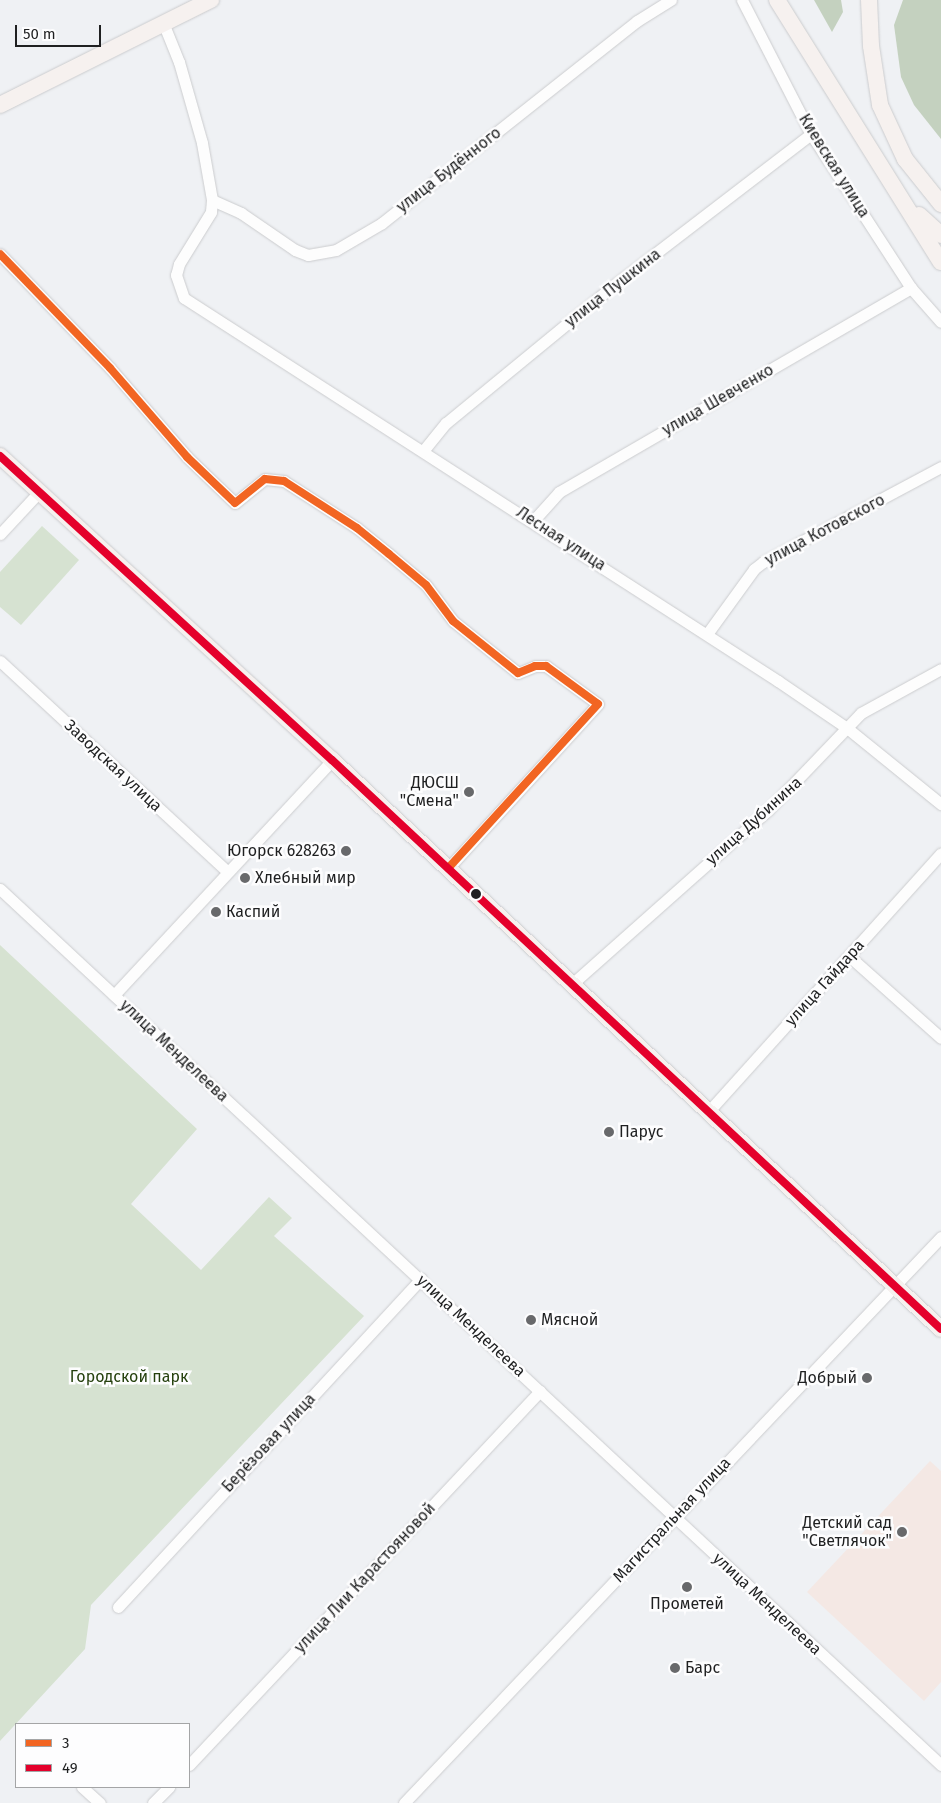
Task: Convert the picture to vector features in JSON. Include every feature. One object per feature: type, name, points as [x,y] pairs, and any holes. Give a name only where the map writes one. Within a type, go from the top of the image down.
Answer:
[{"type":"street","points":[[0,105],[211,0]]},
{"type":"street","name":"улица Будённого","points":[[212,200],[241,214],[295,250],[308,254],[336,250],[382,223],[631,26],[671,0]]},
{"type":"street","name":"Киевская улица","points":[[742,0],[811,134],[911,288],[941,322]]},
{"type":"street","points":[[777,0],[941,262]]},
{"type":"street","points":[[869,0],[871,46],[880,105],[888,125],[909,164],[941,204]]},
{"type":"street","points":[[871,46],[874,14],[880,0]]},
{"type":"street","points":[[164,25],[179,62],[202,143],[212,200]]},
{"type":"street","name":"улица Пушкина","points":[[423,451],[446,423],[601,296],[811,134]]},
{"type":"street","points":[[894,188],[941,235]]},
{"type":"street","name":"Лесная улица","points":[[212,200],[206,223],[179,264],[177,284],[184,298],[193,306],[533,521],[707,634],[848,728],[941,804]]},
{"type":"street","points":[[0,254],[110,368],[187,457],[235,503],[266,479],[284,481],[346,520],[389,554],[426,585],[452,621],[518,673],[535,666],[546,666],[598,704],[448,868]]},
{"type":"street","name":"улица Шевченко","points":[[533,521],[559,492],[911,288]]},
{"type":"street","points":[[0,456],[332,760],[941,1329]]},
{"type":"street","name":"улица Котовского","points":[[707,634],[754,568],[941,467]]},
{"type":"street","points":[[0,534],[39,492]]},
{"type":"street","name":"Заводская улица","points":[[0,661],[227,871]]},
{"type":"street","name":"улица Дубинина","points":[[572,984],[768,810],[861,713],[941,669]]},
{"type":"street","points":[[114,995],[332,760]]},
{"type":"street","name":"улица Гайдара","points":[[708,1112],[941,853]]},
{"type":"street","name":"улица Менделеева","points":[[0,889],[941,1765]]},
{"type":"street","points":[[849,956],[941,1038]]},
{"type":"street","name":"Магистральная улица","points":[[404,1803],[893,1284],[941,1237]]},
{"type":"street","name":"Берёзовая улица","points":[[118,1607],[421,1279]]},
{"type":"street","name":"улица Лии Карастояновой","points":[[190,1764],[540,1391]]},
{"type":"street","points":[[83,1788],[100,1803]]},
{"type":"street","points":[[153,1803],[168,1788]]},
{"type":"shaded area","name":"Детский сад \"Светлячок\"","points":[[930,1461],[941,1471],[941,1682],[924,1701],[807,1592]]},
{"type":"green space","points":[[814,0],[841,0],[843,12],[832,32]]},
{"type":"green space","points":[[903,0],[941,0],[941,139],[914,105],[901,77],[894,25]]},
{"type":"green space","points":[[42,526],[79,560],[21,625],[0,607],[0,572]]},
{"type":"green space","name":"Городской парк","points":[[0,945],[197,1129],[131,1204],[201,1270],[269,1197],[292,1218],[274,1236],[364,1316],[91,1605],[85,1649],[0,1741]]},
{"type":"transit line","name":"3","points":[[0,254],[110,368],[187,457],[235,503],[265,479],[284,481],[357,528],[389,554],[426,585],[453,621],[518,673],[535,666],[546,666],[598,704],[448,868]]},
{"type":"transit line","name":"49","points":[[0,456],[332,760],[941,1329]]},
{"type":"place","name":"ДЮСШ \"Смена\"","points":[[469,792]]},
{"type":"place","name":"Югорск 628263","points":[[346,851]]},
{"type":"place","name":"Хлебный мир","points":[[245,878]]},
{"type":"place","name":"Каспий","points":[[216,912]]},
{"type":"place","name":"Парус","points":[[609,1132]]},
{"type":"place","name":"Мясной","points":[[531,1320]]},
{"type":"place","name":"Добрый","points":[[867,1378]]},
{"type":"place","name":"Детский сад \"Светлячок\"","points":[[902,1532]]},
{"type":"place","name":"Прометей","points":[[687,1587]]},
{"type":"place","name":"Барс","points":[[675,1668]]}]
